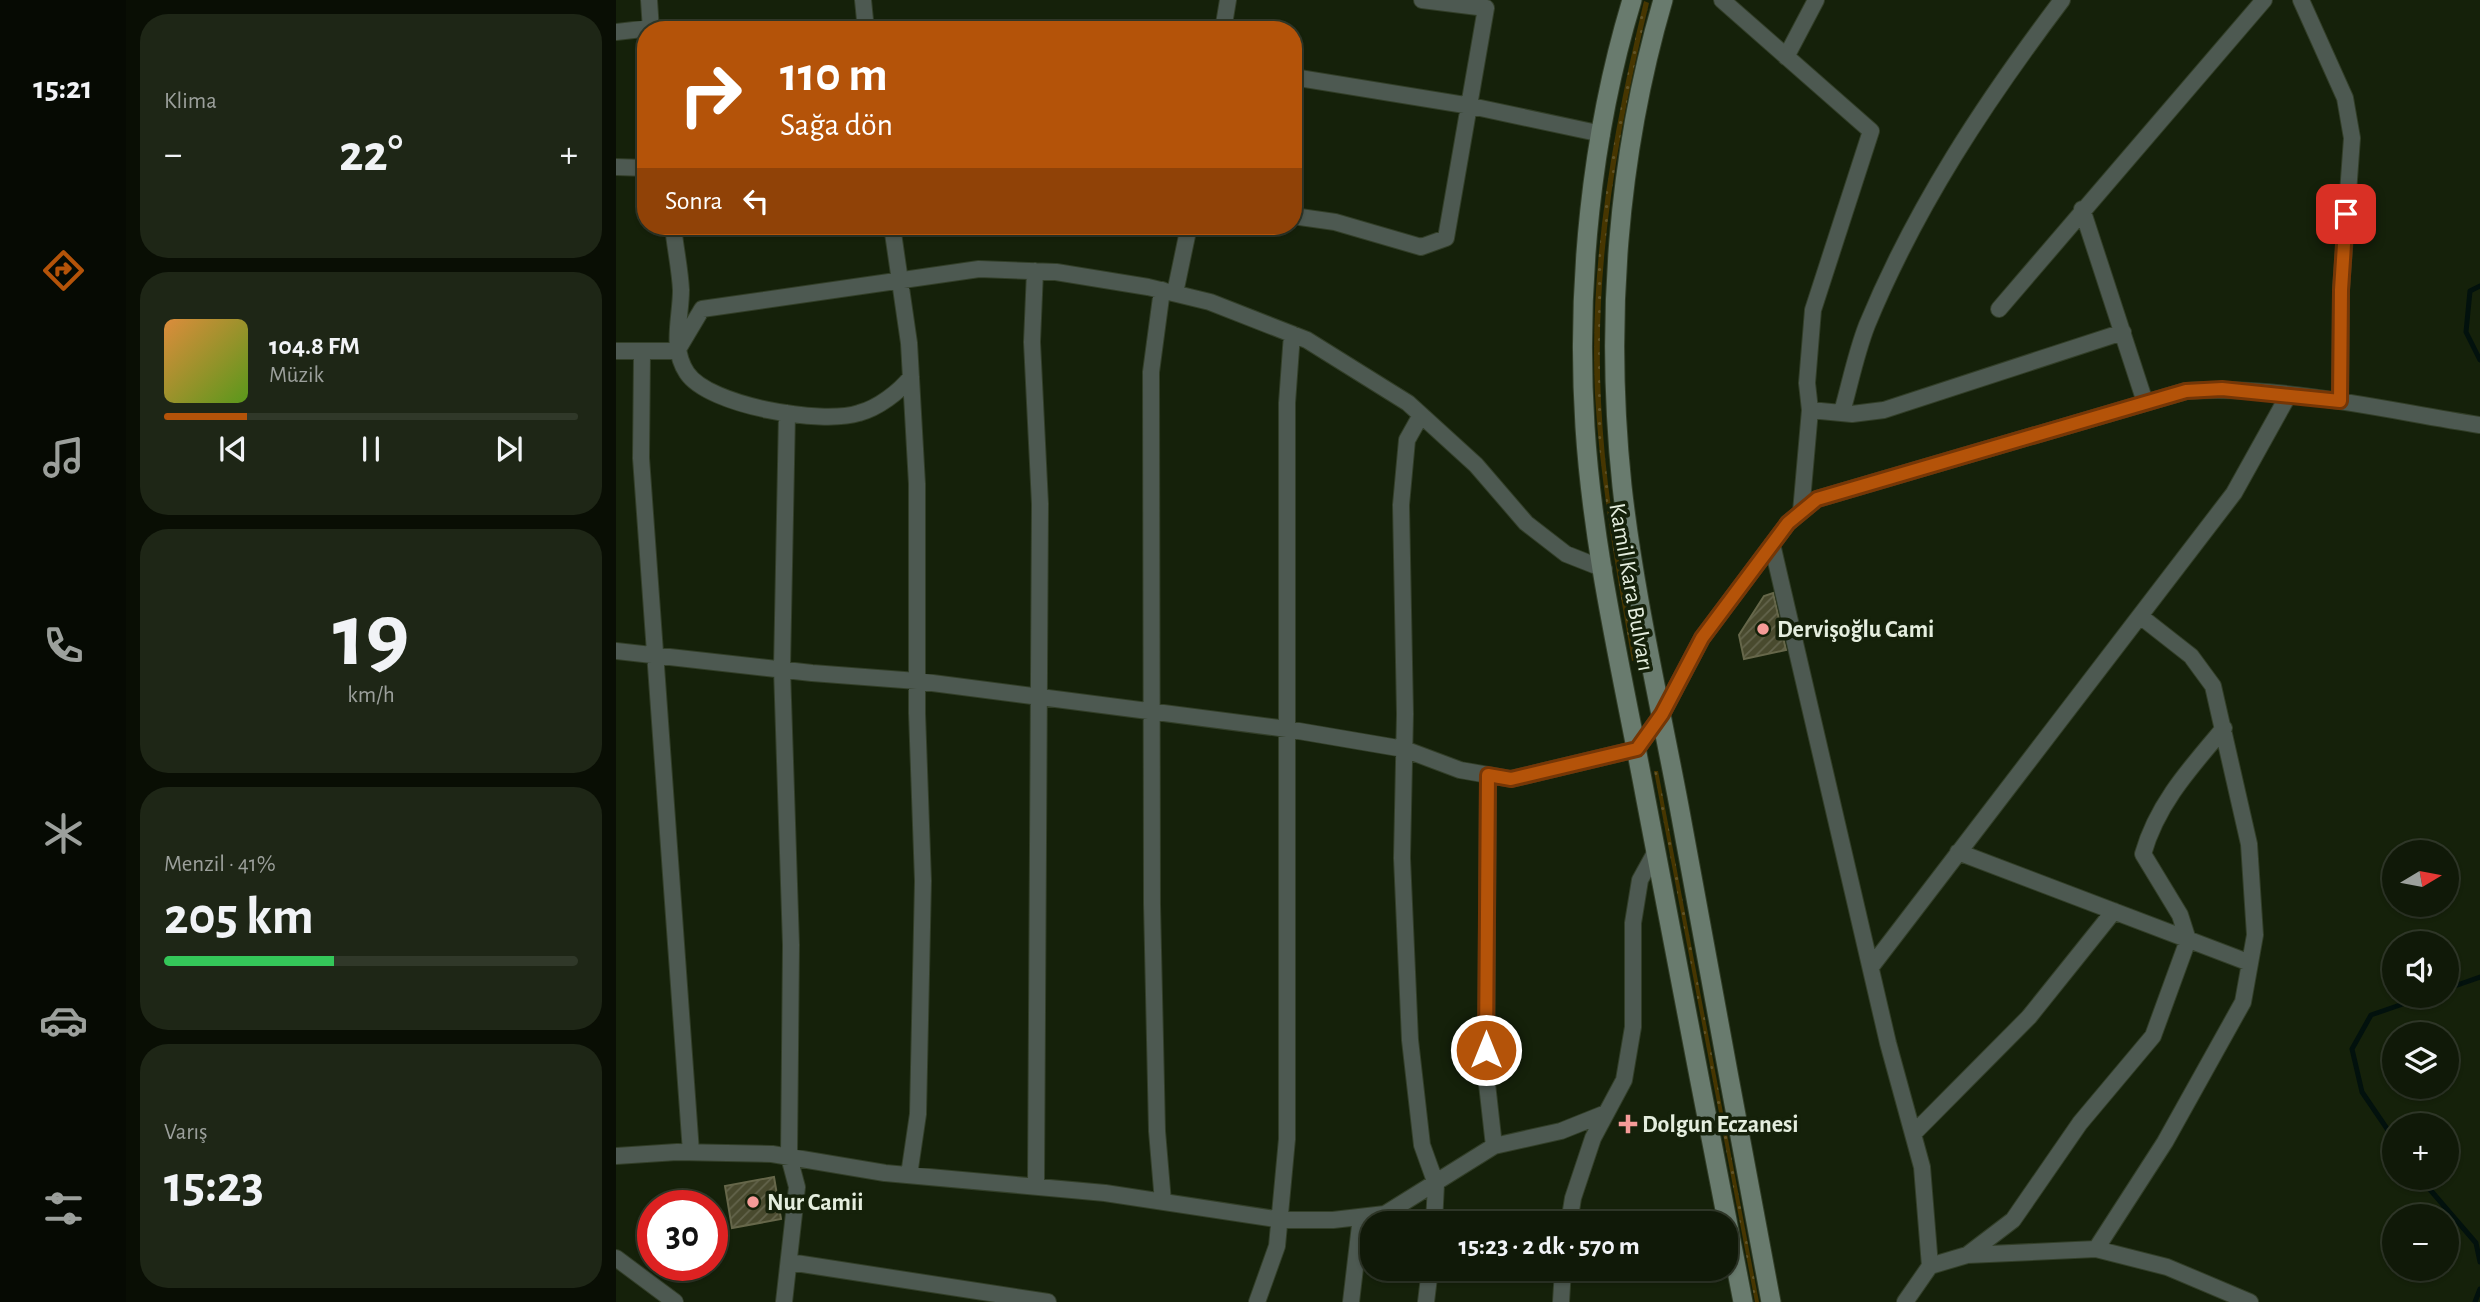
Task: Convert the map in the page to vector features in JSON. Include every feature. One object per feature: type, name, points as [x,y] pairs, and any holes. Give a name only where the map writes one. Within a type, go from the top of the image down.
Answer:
[{"type":"main road","name":"Kamil Kara Bulvarı","points":[[1632,0],[1615,66],[1602,134],[1588,244],[1583,353],[1587,451],[1604,569],[1743,1302]]},
{"type":"main road","name":"Kamil Kara Bulvarı","points":[[1663,0],[1630,159],[1617,261],[1613,342],[1623,488],[1771,1302]]},
{"type":"street","points":[[649,0],[650,21]]},
{"type":"street","points":[[863,0],[865,21]]},
{"type":"street","points":[[1224,21],[1228,0]]},
{"type":"street","points":[[1302,217],[1335,222],[1421,247],[1446,239],[1486,8],[1422,0]]},
{"type":"street","points":[[1722,0],[1871,131],[1814,310],[1807,383],[1810,410],[1801,512]]},
{"type":"street","points":[[1786,57],[1816,0]]},
{"type":"street","points":[[1842,412],[1867,327],[1938,179],[1999,84],[2062,0]]},
{"type":"street","points":[[1999,309],[2264,0]]},
{"type":"street","points":[[2301,0],[2345,99],[2352,138],[2341,290],[2340,401]]},
{"type":"street","points":[[616,32],[637,30]]},
{"type":"street","points":[[1302,78],[1471,106],[1602,134]]},
{"type":"street","points":[[616,167],[637,168]]},
{"type":"street","points":[[2082,209],[2145,402]]},
{"type":"street","points":[[674,235],[681,289],[677,351],[688,375],[720,396],[817,419],[860,413],[900,390],[911,377]]},
{"type":"street","points":[[893,235],[911,377],[917,484],[917,681],[923,881],[918,1114],[909,1175]]},
{"type":"street","points":[[1163,1202],[1156,1104],[1151,372],[1169,292],[1186,235]]},
{"type":"street","points":[[677,351],[702,309],[979,269],[1035,271],[1169,292],[1210,302],[1292,334],[1408,402],[1476,466],[1526,523],[1566,554],[1604,569]]},
{"type":"street","points":[[1035,271],[1032,342],[1040,504],[1036,1185]]},
{"type":"street","points":[[1810,410],[1884,410],[2123,332]]},
{"type":"street","points":[[1256,1302],[1277,1246],[1282,1220],[1287,1139],[1290,975],[1287,403],[1292,334]]},
{"type":"street","points":[[616,351],[677,351]]},
{"type":"street","points":[[642,353],[641,458],[691,1152]]},
{"type":"street","points":[[616,651],[782,670],[917,681],[1153,714],[1287,729],[1404,749],[1460,770],[1511,779],[1637,749],[1662,714],[1702,638],[1772,544],[1801,512],[1817,499],[2186,391],[2222,389],[2340,401],[2476,424]]},
{"type":"street","points":[[1871,967],[2234,494],[2288,396]]},
{"type":"street","points":[[783,1302],[797,1187],[789,1157],[791,945],[782,670],[787,413]]},
{"type":"street","points":[[1421,415],[1407,440],[1401,505],[1404,749],[1402,858],[1409,1040],[1422,1145],[1436,1184],[1435,1211]]},
{"type":"street","points":[[1772,544],[1871,967],[1922,1167],[1930,1266]]},
{"type":"street","points":[[2096,1249],[2165,1142],[2243,1002],[2255,935],[2249,844],[2214,686],[2191,656],[2140,616]]},
{"type":"street","points":[[1967,1255],[2013,1220],[2080,1123],[2153,1035],[2188,940],[2180,915],[2143,854],[2148,837],[2173,788],[2224,728]]},
{"type":"street","points":[[1488,775],[1486,1075],[1494,1146]]},
{"type":"street","points":[[1571,1211],[1593,1138],[1624,1080],[1633,1027],[1633,923],[1640,880],[1656,851]]},
{"type":"street","points":[[1958,852],[2250,963]]},
{"type":"street","points":[[1913,1134],[2029,1017],[2115,911]]},
{"type":"street","points":[[1390,1211],[1494,1146],[1561,1130],[1606,1113]]},
{"type":"street","points":[[616,1156],[691,1152],[789,1157],[909,1175],[1036,1185],[1282,1220],[1360,1217]]},
{"type":"street","points":[[1351,1302],[1360,1226]]},
{"type":"street","points":[[1905,1302],[1930,1266],[1967,1255],[2096,1249],[2167,1268],[2250,1302]]},
{"type":"street","points":[[616,1258],[675,1302]]},
{"type":"street","points":[[789,1262],[1048,1302]]},
{"type":"street","points":[[1426,1302],[1429,1281]]},
{"type":"street","points":[[1561,1302],[1562,1281]]},
{"type":"shaded area","points":[[1644,1],[1649,3],[1627,102],[1610,201],[1601,300],[1600,351],[1606,467],[1636,660],[1632,661],[1601,461],[1594,344],[1600,245],[1613,147]]},
{"type":"shaded area","points":[[1654,771],[1658,771],[1759,1302],[1755,1302]]},
{"type":"building","name":"Dervişoğlu Cami","points":[[1773,593],[1786,650],[1744,659],[1739,635],[1764,596]]},
{"type":"building","name":"Nur Camii","points":[[774,1177],[781,1219],[732,1228],[728,1190],[725,1186]]},
{"type":"waterway","points":[[2480,286],[2470,291],[2466,332],[2480,360]]},
{"type":"waterway","points":[[2459,984],[2480,977]]},
{"type":"waterway","points":[[2382,1121],[2362,1092],[2352,1049],[2371,1015],[2391,1008]]},
{"type":"waterway","points":[[2430,1190],[2476,1243],[2480,1262]]},
{"type":"waterway","points":[[2475,1302],[2480,1289]]},
{"type":"place","name":"Dervişoğlu Cami","points":[[1763,629]]},
{"type":"place","name":"Dolgun Eczanesi","points":[[1628,1124]]},
{"type":"place","name":"Nur Camii","points":[[753,1202]]},
{"type":"route","points":[[1486,1050],[1488,775],[1511,779],[1637,749],[1662,714],[1702,638],[1788,523],[1817,499],[2186,391],[2222,389],[2340,401],[2341,290],[2346,214]]}]
